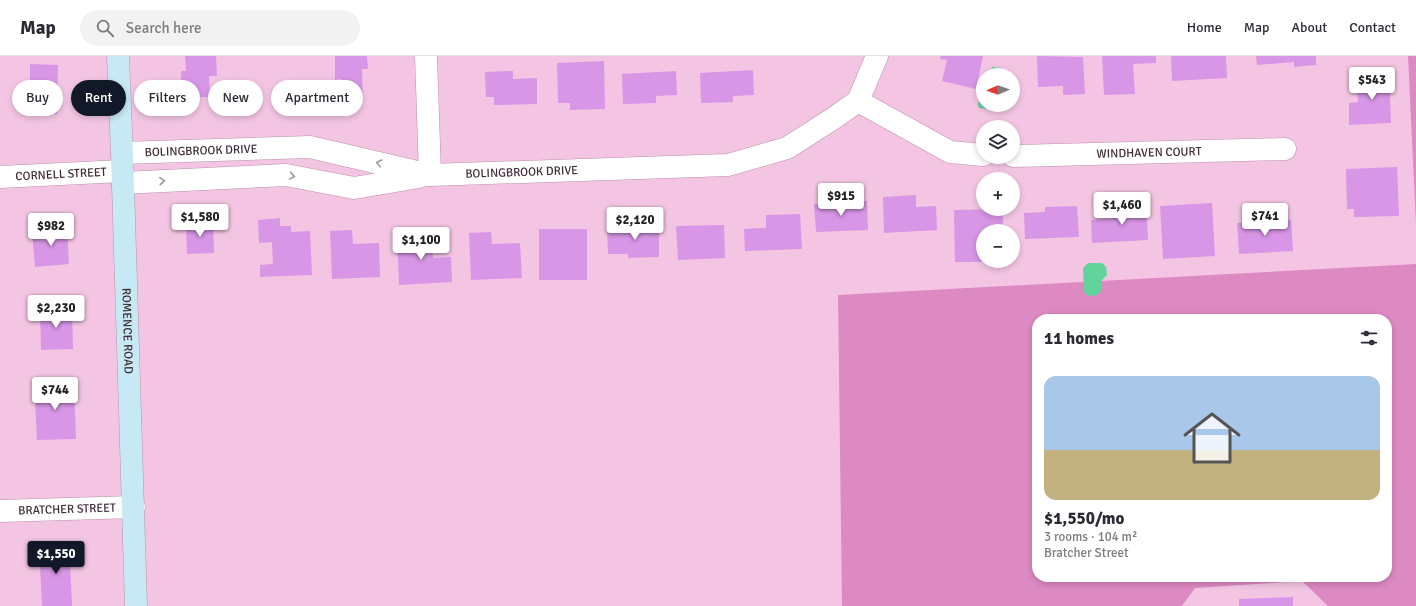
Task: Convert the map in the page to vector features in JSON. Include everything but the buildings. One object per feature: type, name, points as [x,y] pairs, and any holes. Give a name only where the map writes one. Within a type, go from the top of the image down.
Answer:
[{"type":"street","name":"ROMENCE ROAD","points":[[118,56],[134,507],[136,606]]},
{"type":"street","points":[[122,169],[286,175],[354,188],[430,175],[426,56]]},
{"type":"street","points":[[877,56],[858,101],[950,152],[976,154]]},
{"type":"street","name":"BOLINGBROOK DRIVE","points":[[122,169],[310,147],[430,175],[728,166],[787,148],[858,101]]},
{"type":"street","name":"WINDHAVEN COURT","points":[[1020,156],[1285,149]]},
{"type":"street","name":"CORNELL STREET","points":[[0,176],[122,169]]},
{"type":"street","name":"BRATCHER STREET","points":[[0,511],[134,507]]},
{"type":"shaded area","points":[[1408,56],[1416,56],[1416,224]]},
{"type":"shaded area","points":[[1088,263],[1102,263],[1106,267],[1107,275],[1101,281],[1101,291],[1097,295],[1088,296],[1084,292],[1083,268]]},
{"type":"shaded area","points":[[1416,264],[1416,606],[1328,606],[1303,582],[1392,582],[1392,314],[1032,314],[1032,582],[1287,582],[1195,588],[1182,606],[842,606],[838,295]]}]
